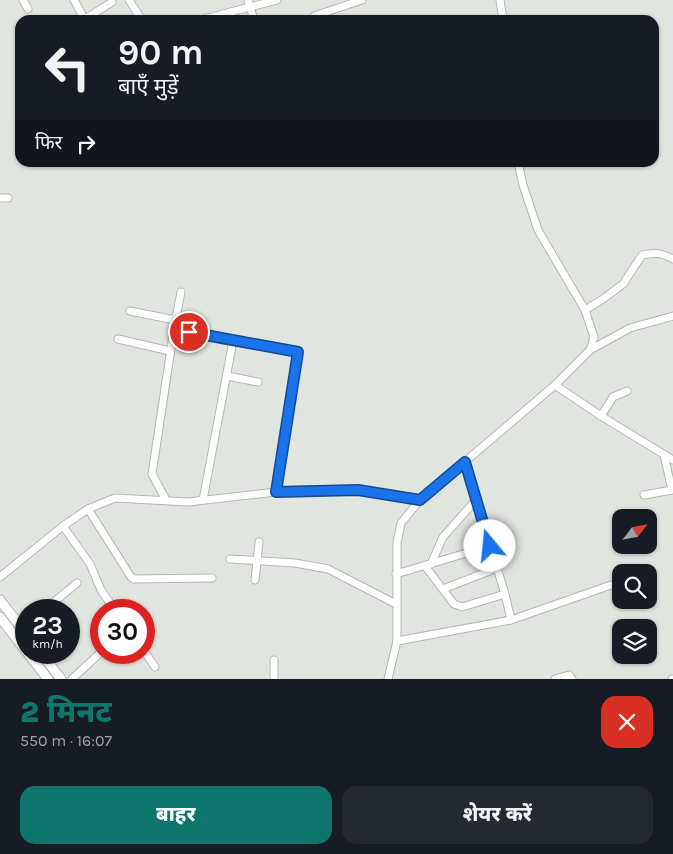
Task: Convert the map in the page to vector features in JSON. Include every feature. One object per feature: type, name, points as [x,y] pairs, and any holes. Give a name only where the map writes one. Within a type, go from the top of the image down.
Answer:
[{"type":"main road","points":[[0,600],[15,617]]},
{"type":"main road","points":[[0,617],[15,636]]},
{"type":"main road","points":[[36,664],[48,679]]},
{"type":"main road","points":[[48,664],[58,678]]},
{"type":"street","points":[[23,0],[28,8]]},
{"type":"street","points":[[74,0],[82,15]]},
{"type":"street","points":[[129,0],[139,15]]},
{"type":"street","points":[[214,15],[249,3],[276,0]]},
{"type":"street","points":[[317,15],[362,0]]},
{"type":"street","points":[[500,0],[502,15]]},
{"type":"street","points":[[92,15],[112,2]]},
{"type":"street","points":[[249,3],[253,15]]},
{"type":"street","points":[[519,167],[522,185],[538,230],[585,310],[594,337],[590,350]]},
{"type":"street","points":[[0,198],[8,198]]},
{"type":"street","points":[[585,310],[604,299],[623,284],[642,254],[653,252],[665,254],[673,259]]},
{"type":"street","points":[[166,500],[152,474],[170,351],[181,292]]},
{"type":"street","points":[[130,311],[175,320]]},
{"type":"street","points":[[388,679],[397,641],[396,574],[400,523],[420,500],[555,384],[590,350],[630,328],[673,316]]},
{"type":"street","points":[[174,329],[298,352],[276,492]]},
{"type":"street","points":[[118,340],[170,351]]},
{"type":"street","points":[[203,500],[234,341]]},
{"type":"street","points":[[227,376],[258,382]]},
{"type":"street","points":[[555,384],[601,416],[673,460]]},
{"type":"street","points":[[601,416],[613,397],[627,391]]},
{"type":"street","points":[[644,494],[672,490],[664,454]]},
{"type":"street","points":[[465,462],[511,620]]},
{"type":"street","points":[[0,578],[63,526],[88,509],[115,498],[188,502],[276,492],[358,490],[420,500]]},
{"type":"street","points":[[428,565],[443,537],[476,500]]},
{"type":"street","points":[[88,509],[134,580],[212,578]]},
{"type":"street","points":[[63,526],[90,564],[101,590],[107,599]]},
{"type":"street","points":[[255,580],[259,542]]},
{"type":"street","points":[[396,574],[490,546]]},
{"type":"street","points":[[230,559],[295,564],[328,570],[396,604]]},
{"type":"street","points":[[428,565],[454,604],[462,607],[504,594]]},
{"type":"street","points":[[443,589],[497,568]]},
{"type":"street","points":[[57,599],[77,583]]},
{"type":"street","points":[[397,641],[511,620],[611,585]]},
{"type":"street","points":[[274,660],[274,679]]},
{"type":"street","points":[[72,679],[90,662]]},
{"type":"street","points":[[555,679],[569,675],[572,679]]},
{"type":"route","points":[[189,332],[298,352],[276,492],[358,490],[420,500],[465,462],[490,546]]}]
